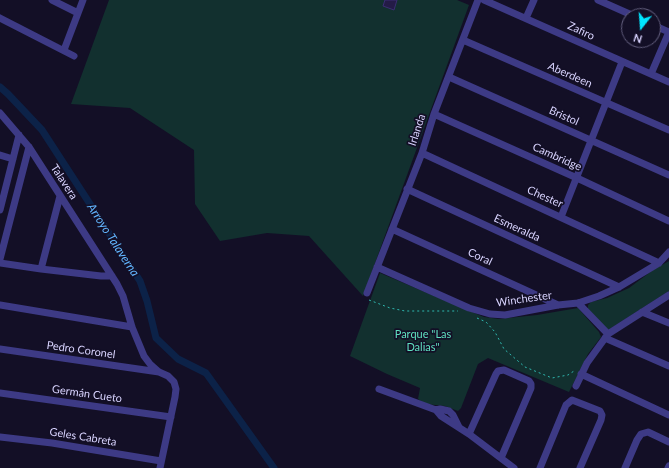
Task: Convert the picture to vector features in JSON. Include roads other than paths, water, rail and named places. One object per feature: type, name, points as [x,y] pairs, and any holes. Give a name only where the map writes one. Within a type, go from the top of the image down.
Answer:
[{"type":"street","points":[[52,0],[78,13]]},
{"type":"street","points":[[64,50],[83,0]]},
{"type":"street","name":"Irlanda","points":[[367,293],[422,153],[434,114],[478,0]]},
{"type":"street","name":"Zafiro","points":[[484,0],[669,82]]},
{"type":"street","points":[[526,18],[534,0]]},
{"type":"street","points":[[598,0],[621,10]]},
{"type":"street","points":[[0,18],[74,56]]},
{"type":"street","points":[[651,74],[669,32]]},
{"type":"street","name":"Aberdeen","points":[[463,40],[669,130]]},
{"type":"street","points":[[561,217],[622,62]]},
{"type":"street","name":"Bristol","points":[[449,77],[669,175]]},
{"type":"street","name":"Talavera","points":[[0,113],[29,147],[112,276],[123,296],[132,326],[144,356],[159,372],[168,376],[174,382],[176,389],[161,464]]},
{"type":"street","name":"Cambridge","points":[[434,114],[669,221]]},
{"type":"street","points":[[0,210],[1,199],[19,135]]},
{"type":"street","points":[[0,260],[29,147]]},
{"type":"street","name":"Chester","points":[[422,153],[659,263]]},
{"type":"street","points":[[0,155],[13,160]]},
{"type":"street","name":"Esmeralda","points":[[407,189],[618,286]]},
{"type":"street","points":[[40,269],[60,196]]},
{"type":"street","name":"Coral","points":[[392,228],[558,305]]},
{"type":"street","name":"Winchester","points":[[376,267],[469,308],[490,314],[504,315],[558,305],[578,303],[599,296],[659,263],[669,252]]},
{"type":"street","points":[[0,263],[40,269],[112,276]]},
{"type":"street","points":[[576,386],[579,372],[607,336],[669,295]]},
{"type":"street","points":[[578,303],[607,336],[669,366]]},
{"type":"street","points":[[0,305],[132,326]]},
{"type":"street","points":[[642,312],[669,323]]},
{"type":"street","name":"Pedro Coronel","points":[[0,349],[159,372]]},
{"type":"street","points":[[469,434],[496,374],[501,370],[504,370],[529,381],[531,388],[501,458]]},
{"type":"street","points":[[579,372],[669,415]]},
{"type":"street","points":[[380,389],[436,410],[441,416],[460,427],[514,468]]},
{"type":"street","name":"Germán Cueto","points":[[0,393],[170,417]]},
{"type":"street","points":[[540,468],[566,405],[572,400],[600,410],[601,413],[601,420],[580,468]]},
{"type":"street","points":[[625,468],[641,434],[648,432],[669,442]]},
{"type":"street","name":"Geles Cabreta","points":[[0,437],[52,443],[161,464]]},
{"type":"waterway","name":"Arroyo Talaverna","points":[[0,87],[42,130],[140,281],[147,301],[156,338],[178,359],[206,373],[274,468]]},
{"type":"park label","name":"Parque \"Las Dalias\"","points":[[423,340]]}]
